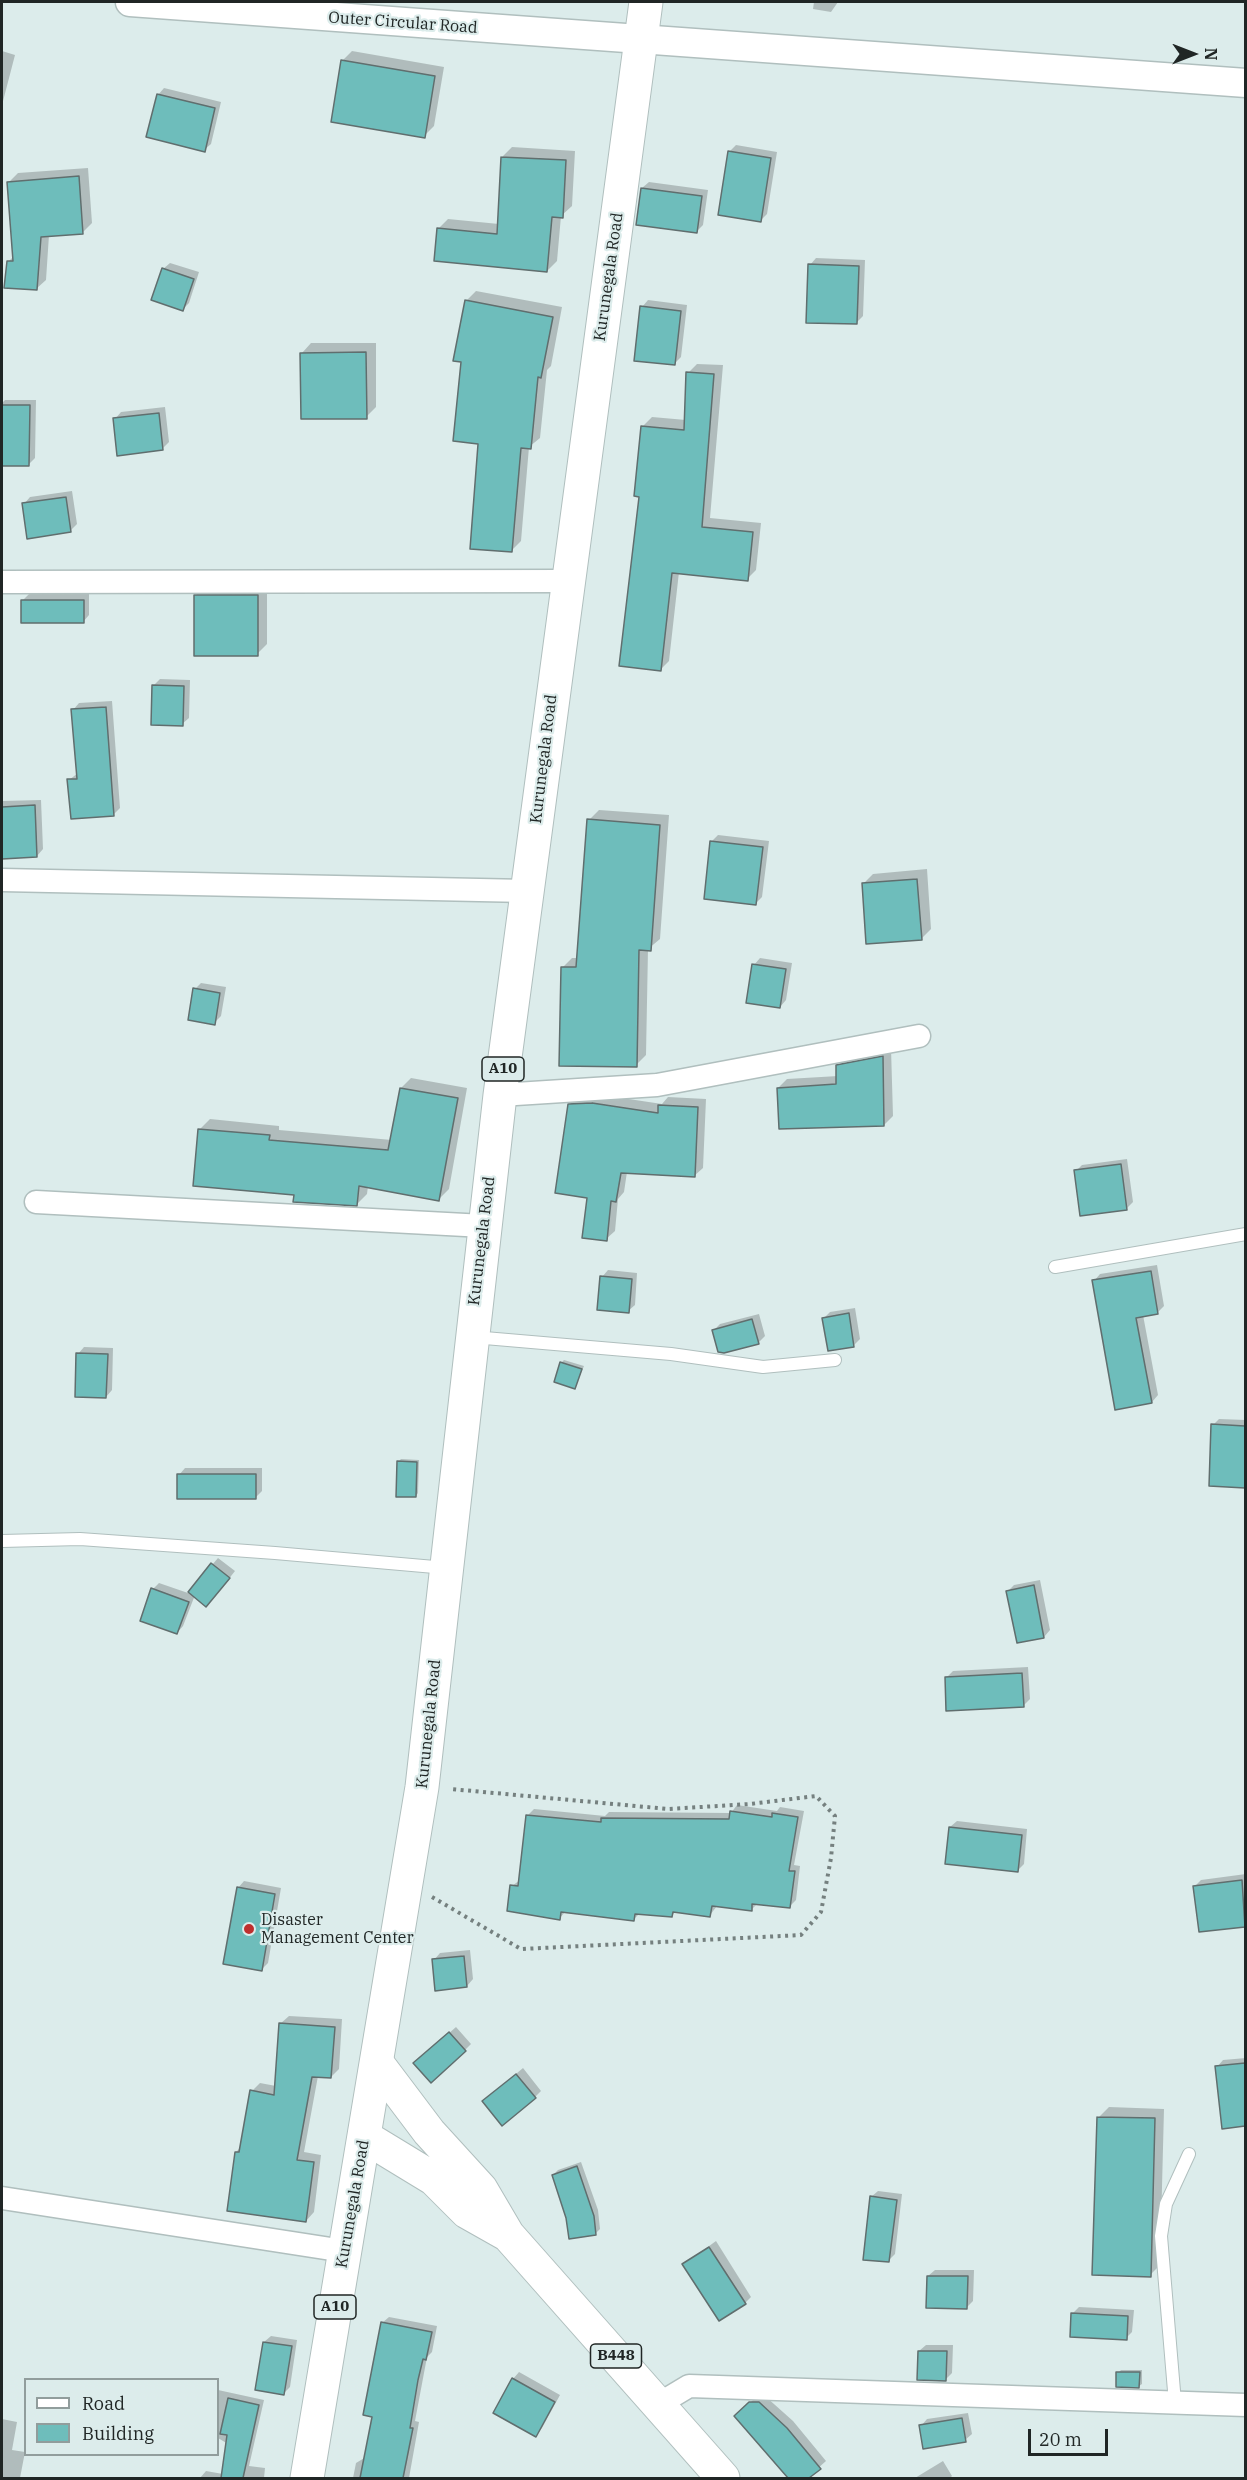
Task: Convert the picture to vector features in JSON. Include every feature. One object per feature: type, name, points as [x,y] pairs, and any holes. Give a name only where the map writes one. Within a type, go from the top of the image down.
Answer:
[{"type":"main road","name":"Kurunegala Road","points":[[307,2478],[408,1883],[422,1787],[500,1095],[646,2]]},
{"type":"main road","name":"B448","points":[[377,2063],[429,2132],[480,2189],[508,2235],[723,2478]]},
{"type":"main road","name":"B448","points":[[365,2137],[434,2180],[467,2212],[508,2235]]},
{"type":"street","name":"Outer Circular Road","points":[[130,2],[640,41],[1245,83]]},
{"type":"street","points":[[2,582],[567,581]]},
{"type":"street","points":[[2,880],[527,891]]},
{"type":"street","points":[[500,1095],[657,1085],[919,1036]]},
{"type":"street","points":[[36,1202],[484,1226]]},
{"type":"street","points":[[2,2198],[344,2251]]},
{"type":"street","points":[[659,2404],[688,2386],[1245,2405]]},
{"type":"lane","points":[[1055,1267],[1245,1234]]},
{"type":"lane","points":[[471,1337],[671,1354],[763,1366],[835,1360]]},
{"type":"lane","points":[[2,1541],[80,1539],[275,1552],[446,1568]]},
{"type":"lane","points":[[1175,2403],[1161,2236],[1166,2204],[1190,2154]]},
{"type":"path","points":[[408,1883],[521,1949],[801,1935],[820,1912],[831,1857],[835,1816],[816,1796],[750,1804],[668,1809],[422,1787]]},
{"type":"building","points":[[341,60],[435,76],[425,138],[331,122]]},
{"type":"building","points":[[157,94],[215,108],[205,152],[146,137]]},
{"type":"building","points":[[728,151],[771,158],[761,222],[718,215]]},
{"type":"building","points":[[501,157],[566,160],[563,218],[552,217],[547,272],[434,261],[437,228],[497,234]]},
{"type":"building","points":[[79,176],[83,234],[41,237],[37,290],[4,288],[7,261],[13,261],[7,182]]},
{"type":"building","points":[[641,188],[702,196],[697,233],[636,225]]},
{"type":"building","points":[[808,264],[859,266],[857,324],[806,323]]},
{"type":"building","points":[[162,268],[194,279],[183,311],[151,300]]},
{"type":"building","points":[[465,300],[553,317],[541,378],[538,377],[531,449],[521,448],[512,552],[470,549],[478,444],[453,441],[461,362],[453,361]]},
{"type":"building","points":[[640,306],[681,311],[675,365],[634,361]]},
{"type":"building","points":[[366,352],[367,419],[301,419],[300,353]]},
{"type":"building","points":[[686,372],[714,374],[702,527],[753,532],[748,581],[672,573],[661,671],[619,666],[639,497],[634,496],[641,426],[684,430]]},
{"type":"building","points":[[2,405],[30,405],[29,466],[2,466]]},
{"type":"building","points":[[159,413],[163,450],[117,456],[113,418]]},
{"type":"building","points":[[66,497],[71,532],[27,539],[22,503]]},
{"type":"building","points":[[194,595],[258,595],[258,656],[194,656]]},
{"type":"building","points":[[21,600],[84,600],[84,623],[21,623]]},
{"type":"building","points":[[152,685],[184,686],[183,726],[151,725]]},
{"type":"building","points":[[106,707],[114,816],[71,819],[67,779],[77,779],[71,709]]},
{"type":"building","points":[[35,805],[37,857],[2,859],[2,807]]},
{"type":"building","points":[[587,819],[660,825],[651,951],[639,950],[637,1067],[559,1066],[561,967],[576,967]]},
{"type":"building","points":[[710,841],[763,847],[756,905],[704,899]]},
{"type":"building","points":[[917,879],[922,940],[866,944],[862,883]]},
{"type":"building","points":[[752,964],[786,969],[780,1008],[746,1003]]},
{"type":"building","points":[[193,988],[220,993],[215,1025],[188,1020]]},
{"type":"building","points":[[883,1056],[884,1126],[779,1129],[777,1088],[836,1084],[836,1065]]},
{"type":"building","points":[[400,1088],[458,1098],[439,1201],[359,1186],[357,1206],[293,1202],[294,1195],[193,1186],[198,1129],[270,1135],[269,1140],[388,1150]]},
{"type":"building","points":[[592,1103],[658,1113],[658,1105],[698,1107],[695,1177],[621,1173],[616,1202],[611,1201],[607,1241],[582,1238],[587,1198],[555,1193],[568,1104]]},
{"type":"building","points":[[1121,1164],[1127,1210],[1080,1216],[1074,1170]]},
{"type":"building","points":[[1151,1271],[1158,1314],[1136,1318],[1152,1403],[1115,1410],[1092,1280]]},
{"type":"building","points":[[600,1276],[632,1279],[629,1313],[597,1310]]},
{"type":"building","points":[[849,1313],[854,1347],[828,1351],[822,1318]]},
{"type":"building","points":[[752,1319],[759,1344],[724,1353],[718,1352],[712,1330]]},
{"type":"building","points":[[76,1353],[108,1354],[106,1398],[75,1397]]},
{"type":"building","points":[[560,1362],[582,1369],[575,1389],[554,1382]]},
{"type":"building","points":[[1211,1424],[1245,1426],[1245,1488],[1209,1486]]},
{"type":"building","points":[[397,1461],[417,1462],[416,1497],[396,1497]]},
{"type":"building","points":[[177,1474],[256,1474],[256,1499],[177,1499]]},
{"type":"building","points":[[211,1563],[230,1578],[206,1607],[188,1592]]},
{"type":"building","points":[[1034,1585],[1044,1638],[1017,1643],[1006,1591]]},
{"type":"building","points":[[151,1588],[189,1602],[177,1634],[140,1621]]},
{"type":"building","points":[[1022,1673],[1024,1707],[946,1711],[945,1677]]},
{"type":"building","points":[[730,1811],[772,1817],[772,1813],[798,1817],[789,1871],[795,1871],[790,1908],[752,1904],[752,1911],[712,1906],[710,1917],[673,1912],[672,1917],[635,1914],[634,1921],[561,1912],[560,1920],[507,1911],[510,1885],[518,1886],[526,1815],[601,1822],[601,1818],[729,1819]]},
{"type":"building","points":[[949,1827],[1022,1835],[1018,1872],[945,1864]]},
{"type":"building","points":[[1242,1880],[1245,1927],[1199,1932],[1193,1886]]},
{"type":"building","name":"Disaster Management Center","points":[[237,1887],[275,1894],[262,1971],[223,1964]]},
{"type":"building","points":[[464,1956],[467,1987],[435,1991],[432,1959]]},
{"type":"building","points":[[279,2023],[335,2027],[331,2078],[312,2077],[297,2160],[314,2162],[306,2222],[227,2211],[235,2152],[239,2152],[250,2090],[274,2095]]},
{"type":"building","points":[[449,2032],[466,2051],[431,2083],[413,2063]]},
{"type":"building","points":[[1245,2063],[1245,2126],[1222,2129],[1215,2066]]},
{"type":"building","points":[[516,2074],[536,2098],[502,2126],[482,2101]]},
{"type":"building","points":[[1097,2117],[1155,2118],[1151,2277],[1092,2275]]},
{"type":"building","points":[[577,2166],[594,2216],[596,2235],[569,2239],[566,2218],[552,2175]]},
{"type":"building","points":[[870,2196],[897,2200],[889,2262],[863,2260]]},
{"type":"building","points":[[709,2247],[746,2304],[719,2321],[682,2264]]},
{"type":"building","points":[[927,2276],[968,2276],[967,2309],[926,2308]]},
{"type":"building","points":[[1071,2313],[1128,2316],[1127,2340],[1070,2337]]},
{"type":"building","points":[[381,2322],[432,2332],[426,2360],[423,2359],[418,2380],[410,2428],[413,2428],[403,2478],[360,2478],[372,2417],[363,2415]]},
{"type":"building","points":[[263,2342],[292,2346],[284,2395],[255,2390]]},
{"type":"building","points":[[918,2351],[947,2351],[946,2381],[917,2380]]},
{"type":"building","points":[[1116,2372],[1140,2372],[1139,2388],[1116,2387]]},
{"type":"building","points":[[512,2378],[555,2402],[536,2437],[493,2413]]},
{"type":"building","points":[[228,2398],[259,2405],[243,2478],[221,2478],[227,2435],[220,2434]]},
{"type":"building","points":[[749,2402],[759,2402],[787,2428],[821,2469],[809,2478],[788,2478],[734,2416]]},
{"type":"building","points":[[962,2418],[966,2442],[923,2449],[919,2425]]},
{"type":"place","name":"Disaster Management Center","points":[[249,1929]]}]
